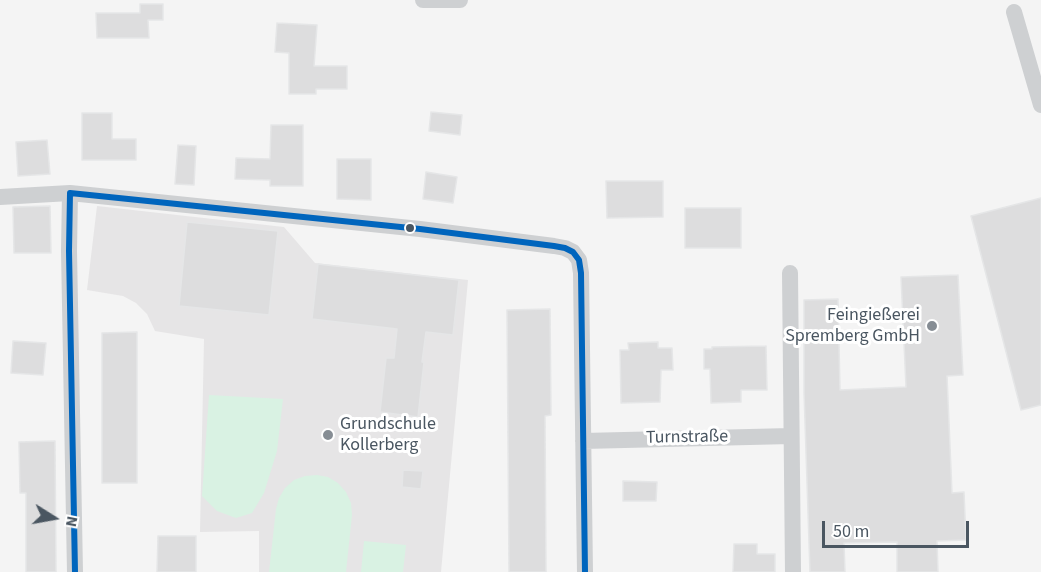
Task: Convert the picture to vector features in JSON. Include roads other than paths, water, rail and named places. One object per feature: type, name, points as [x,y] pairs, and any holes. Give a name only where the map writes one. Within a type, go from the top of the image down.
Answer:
[{"type":"street","points":[[423,0],[460,0]]},
{"type":"street","points":[[1014,12],[1041,105]]},
{"type":"street","points":[[0,197],[70,193],[420,229],[554,246],[573,252],[579,260],[581,273],[585,572]]},
{"type":"street","points":[[70,193],[75,572]]},
{"type":"street","points":[[790,273],[793,572]]},
{"type":"street","name":"Turnstraße","points":[[583,441],[791,436]]},
{"type":"place","name":"Feingießerei Spremberg GmbH","points":[[932,326]]},
{"type":"place","name":"Grundschule Kollerberg","points":[[328,435]]}]
